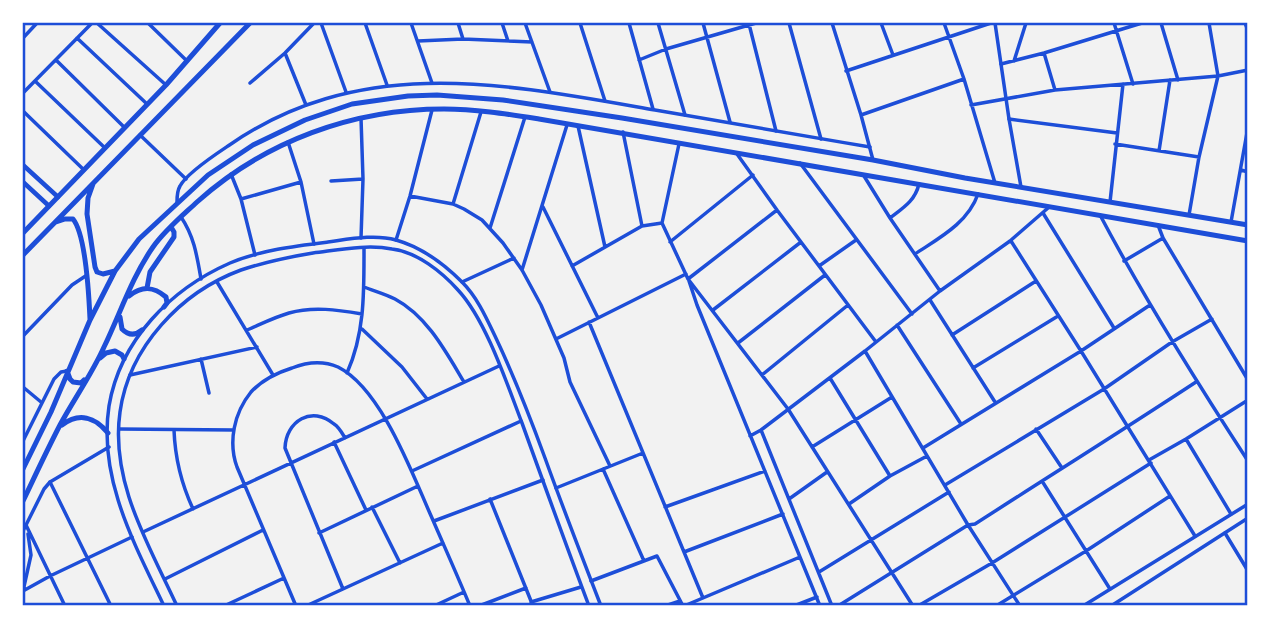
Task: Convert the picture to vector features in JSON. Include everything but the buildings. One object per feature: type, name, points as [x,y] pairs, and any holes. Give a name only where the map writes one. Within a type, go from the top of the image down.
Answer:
[{"type":"main road","points":[[23,254],[250,23]]},
{"type":"main road","points":[[23,233],[166,85],[217,24]]},
{"type":"main road","points":[[23,469],[51,412],[90,320],[115,271],[139,239],[208,176],[253,145],[305,120],[352,104],[408,96],[491,99],[634,120],[1248,225]]},
{"type":"main road","points":[[539,118],[540,106]]},
{"type":"main road","points":[[23,501],[59,427],[98,360],[149,253],[171,227],[231,174],[259,157],[320,129],[361,117],[432,109],[481,111],[539,118],[1248,241]]},
{"type":"main road","points":[[253,145],[259,157]]},
{"type":"main road","points":[[23,165],[58,197]]},
{"type":"main road","points":[[963,192],[965,178]]},
{"type":"main road","points":[[93,181],[87,214],[95,267],[97,272],[103,274],[115,271]]},
{"type":"main road","points":[[23,182],[48,206]]},
{"type":"main road","points":[[54,222],[69,218],[76,222],[79,230],[87,275],[90,320]]},
{"type":"main road","points":[[147,288],[150,272],[174,237],[171,227]]},
{"type":"main road","points":[[127,298],[137,291],[153,289],[165,296],[167,303],[163,307]]},
{"type":"main road","points":[[120,312],[120,325],[125,332],[132,334],[142,330]]},
{"type":"main road","points":[[98,360],[115,351],[124,359]]},
{"type":"main road","points":[[67,371],[73,382],[80,383],[87,379]]},
{"type":"main road","points":[[59,427],[76,418],[87,417],[102,426],[107,433]]},
{"type":"street","points":[[27,23],[32,28]]},
{"type":"street","points":[[23,37],[37,23]]},
{"type":"street","points":[[23,93],[95,23],[166,85]]},
{"type":"street","points":[[148,23],[187,61]]},
{"type":"street","points":[[250,83],[314,23]]},
{"type":"street","points":[[321,23],[346,92]]},
{"type":"street","points":[[365,23],[387,85]]},
{"type":"street","points":[[411,23],[432,83]]},
{"type":"street","points":[[458,23],[463,39]]},
{"type":"street","points":[[502,23],[508,41]]},
{"type":"street","points":[[525,23],[550,92]]},
{"type":"street","points":[[580,23],[605,101]]},
{"type":"street","points":[[629,23],[653,109]]},
{"type":"street","points":[[659,23],[685,115]]},
{"type":"street","points":[[704,23],[730,122]]},
{"type":"street","points":[[639,60],[666,49],[757,23]]},
{"type":"street","points":[[789,23],[821,139]]},
{"type":"street","points":[[832,23],[873,160]]},
{"type":"street","points":[[881,23],[892,55]]},
{"type":"street","points":[[944,23],[995,183]]},
{"type":"street","points":[[846,71],[993,23],[1021,187]]},
{"type":"street","points":[[1014,61],[1026,23]]},
{"type":"street","points":[[1114,23],[1133,83]]},
{"type":"street","points":[[1001,64],[1142,23]]},
{"type":"street","points":[[1161,23],[1178,80]]},
{"type":"street","points":[[1189,215],[1218,76],[1209,23]]},
{"type":"street","points":[[1245,23],[1248,31]]},
{"type":"street","points":[[749,24],[776,131]]},
{"type":"street","points":[[77,38],[147,104]]},
{"type":"street","points":[[418,41],[463,39],[532,42]]},
{"type":"street","points":[[285,52],[306,105]]},
{"type":"street","points":[[1044,53],[1055,90]]},
{"type":"street","points":[[55,60],[125,128]]},
{"type":"street","points":[[971,105],[1055,90],[1218,76],[1248,70]]},
{"type":"street","points":[[860,115],[964,79]]},
{"type":"street","points":[[35,80],[105,148]]},
{"type":"street","points":[[1159,151],[1170,80]]},
{"type":"street","points":[[177,202],[179,189],[186,179],[220,151],[277,117],[346,92],[387,85],[459,83],[550,92],[870,147]]},
{"type":"street","points":[[1110,202],[1123,85]]},
{"type":"street","points":[[396,240],[432,109]]},
{"type":"street","points":[[23,111],[84,170]]},
{"type":"street","points":[[453,204],[481,111]]},
{"type":"street","points":[[361,117],[361,238]]},
{"type":"street","points":[[491,228],[525,117]]},
{"type":"street","points":[[1009,119],[1117,134]]},
{"type":"street","points":[[522,270],[568,123]]},
{"type":"street","points":[[578,125],[605,247]]},
{"type":"street","points":[[1231,222],[1248,128]]},
{"type":"street","points":[[622,132],[642,226]]},
{"type":"street","points":[[140,135],[186,179]]},
{"type":"street","points":[[288,142],[301,182],[314,244]]},
{"type":"street","points":[[679,142],[662,223],[687,277],[820,606]]},
{"type":"street","points":[[1115,144],[1199,157]]},
{"type":"street","points":[[736,152],[876,342]]},
{"type":"street","points":[[800,163],[912,314]]},
{"type":"street","points":[[1241,170],[1248,172]]},
{"type":"street","points":[[231,174],[241,198],[255,255]]},
{"type":"street","points":[[670,242],[753,175]]},
{"type":"street","points":[[864,175],[940,291]]},
{"type":"street","points":[[331,181],[363,179]]},
{"type":"street","points":[[241,198],[301,182]]},
{"type":"street","points":[[890,218],[911,201],[919,184]]},
{"type":"street","points":[[915,254],[964,218],[973,207],[978,194]]},
{"type":"street","points":[[410,196],[453,204],[473,214],[491,228],[514,258],[533,288],[566,363],[570,382],[610,466]]},
{"type":"street","points":[[542,205],[598,318]]},
{"type":"street","points":[[750,436],[1010,241],[1050,206]]},
{"type":"street","points":[[556,339],[687,277],[777,210]]},
{"type":"street","points":[[1043,213],[1114,328]]},
{"type":"street","points":[[1100,215],[1124,261],[1196,382],[1248,461]]},
{"type":"street","points":[[181,217],[190,229],[201,279]]},
{"type":"street","points":[[572,265],[642,226],[662,223]]},
{"type":"street","points":[[1157,224],[1248,380]]},
{"type":"street","points":[[164,606],[132,537],[115,491],[107,433],[111,398],[130,346],[163,307],[201,279],[232,263],[294,246],[361,238],[396,240],[423,252],[462,282],[471,293],[489,322],[520,388],[601,606]]},
{"type":"street","points":[[1124,261],[1163,238]]},
{"type":"street","points":[[819,266],[856,240]]},
{"type":"street","points":[[1010,241],[1195,536]]},
{"type":"street","points":[[713,310],[801,242]]},
{"type":"street","points":[[294,246],[297,256]]},
{"type":"street","points":[[347,373],[361,328],[364,248]]},
{"type":"street","points":[[177,606],[127,493],[121,458],[119,429],[122,401],[130,375],[146,344],[166,320],[198,294],[239,271],[297,256],[364,248],[393,248],[435,269],[470,305],[512,394],[589,606]]},
{"type":"street","points":[[462,282],[514,258]]},
{"type":"street","points":[[738,342],[825,274]]},
{"type":"street","points":[[23,336],[72,285],[87,275]]},
{"type":"street","points":[[687,277],[788,409],[915,606],[1065,518],[1248,400]]},
{"type":"street","points":[[952,335],[1037,281]]},
{"type":"street","points":[[217,282],[273,375]]},
{"type":"street","points":[[364,287],[395,299],[419,317],[464,382]]},
{"type":"street","points":[[930,300],[995,402]]},
{"type":"street","points":[[762,375],[848,304]]},
{"type":"street","points":[[923,448],[1081,351],[1150,305]]},
{"type":"street","points":[[247,330],[289,313],[305,310],[362,314]]},
{"type":"street","points":[[973,368],[1059,316]]},
{"type":"street","points":[[944,485],[1212,319]]},
{"type":"street","points":[[589,322],[703,598]]},
{"type":"street","points":[[897,325],[961,424]]},
{"type":"street","points":[[361,328],[396,361],[427,399]]},
{"type":"street","points":[[130,375],[257,347]]},
{"type":"street","points":[[865,352],[1020,606]]},
{"type":"street","points":[[201,359],[209,393]]},
{"type":"street","points":[[296,606],[233,454],[234,430],[248,396],[259,385],[273,375],[311,362],[329,364],[347,373],[363,388],[385,419],[412,471],[470,606]]},
{"type":"street","points":[[142,532],[499,366]]},
{"type":"street","points":[[23,442],[55,376],[67,371]]},
{"type":"street","points":[[830,378],[890,476]]},
{"type":"street","points":[[838,606],[968,524],[975,524],[1196,382]]},
{"type":"street","points":[[23,387],[41,402]]},
{"type":"street","points":[[812,447],[892,397]]},
{"type":"street","points":[[343,589],[290,463],[285,441],[290,428],[313,415],[334,424],[345,438]]},
{"type":"street","points":[[412,471],[521,421]]},
{"type":"street","points":[[119,429],[234,430]]},
{"type":"street","points":[[1037,429],[1062,468]]},
{"type":"street","points":[[174,430],[179,470],[193,509]]},
{"type":"street","points":[[761,430],[832,606]]},
{"type":"street","points":[[1186,439],[1231,514]]},
{"type":"street","points":[[334,442],[366,510]]},
{"type":"street","points":[[23,530],[50,482],[109,447]]},
{"type":"street","points":[[556,488],[643,453]]},
{"type":"street","points":[[849,504],[890,476],[927,456]]},
{"type":"street","points":[[603,469],[644,561]]},
{"type":"street","points":[[665,507],[766,470]]},
{"type":"street","points":[[789,499],[828,472]]},
{"type":"street","points":[[433,521],[543,480]]},
{"type":"street","points":[[1042,481],[1110,589]]},
{"type":"street","points":[[50,482],[111,606]]},
{"type":"street","points":[[319,533],[418,486]]},
{"type":"street","points":[[819,572],[949,492]]},
{"type":"street","points":[[996,606],[1170,496]]},
{"type":"street","points":[[490,499],[532,604],[582,587]]},
{"type":"street","points":[[1083,606],[1248,504]]},
{"type":"street","points":[[372,507],[400,563]]},
{"type":"street","points":[[684,552],[783,514]]},
{"type":"street","points":[[1112,606],[1248,518]]},
{"type":"street","points":[[558,522],[567,519]]},
{"type":"street","points":[[26,525],[65,606]]},
{"type":"street","points":[[23,592],[31,555],[26,525]]},
{"type":"street","points":[[165,579],[263,530]]},
{"type":"street","points":[[1225,533],[1248,571]]},
{"type":"street","points":[[23,592],[50,576],[132,537]]},
{"type":"street","points":[[306,606],[443,543]]},
{"type":"street","points":[[591,581],[657,556],[683,606],[800,557]]},
{"type":"street","points":[[224,606],[284,578]]},
{"type":"street","points":[[479,606],[526,588]]},
{"type":"street","points":[[433,606],[464,592]]},
{"type":"street","points":[[794,606],[817,597]]},
{"type":"street","points":[[237,600],[240,606]]},
{"type":"street","points":[[665,606],[680,600]]}]
